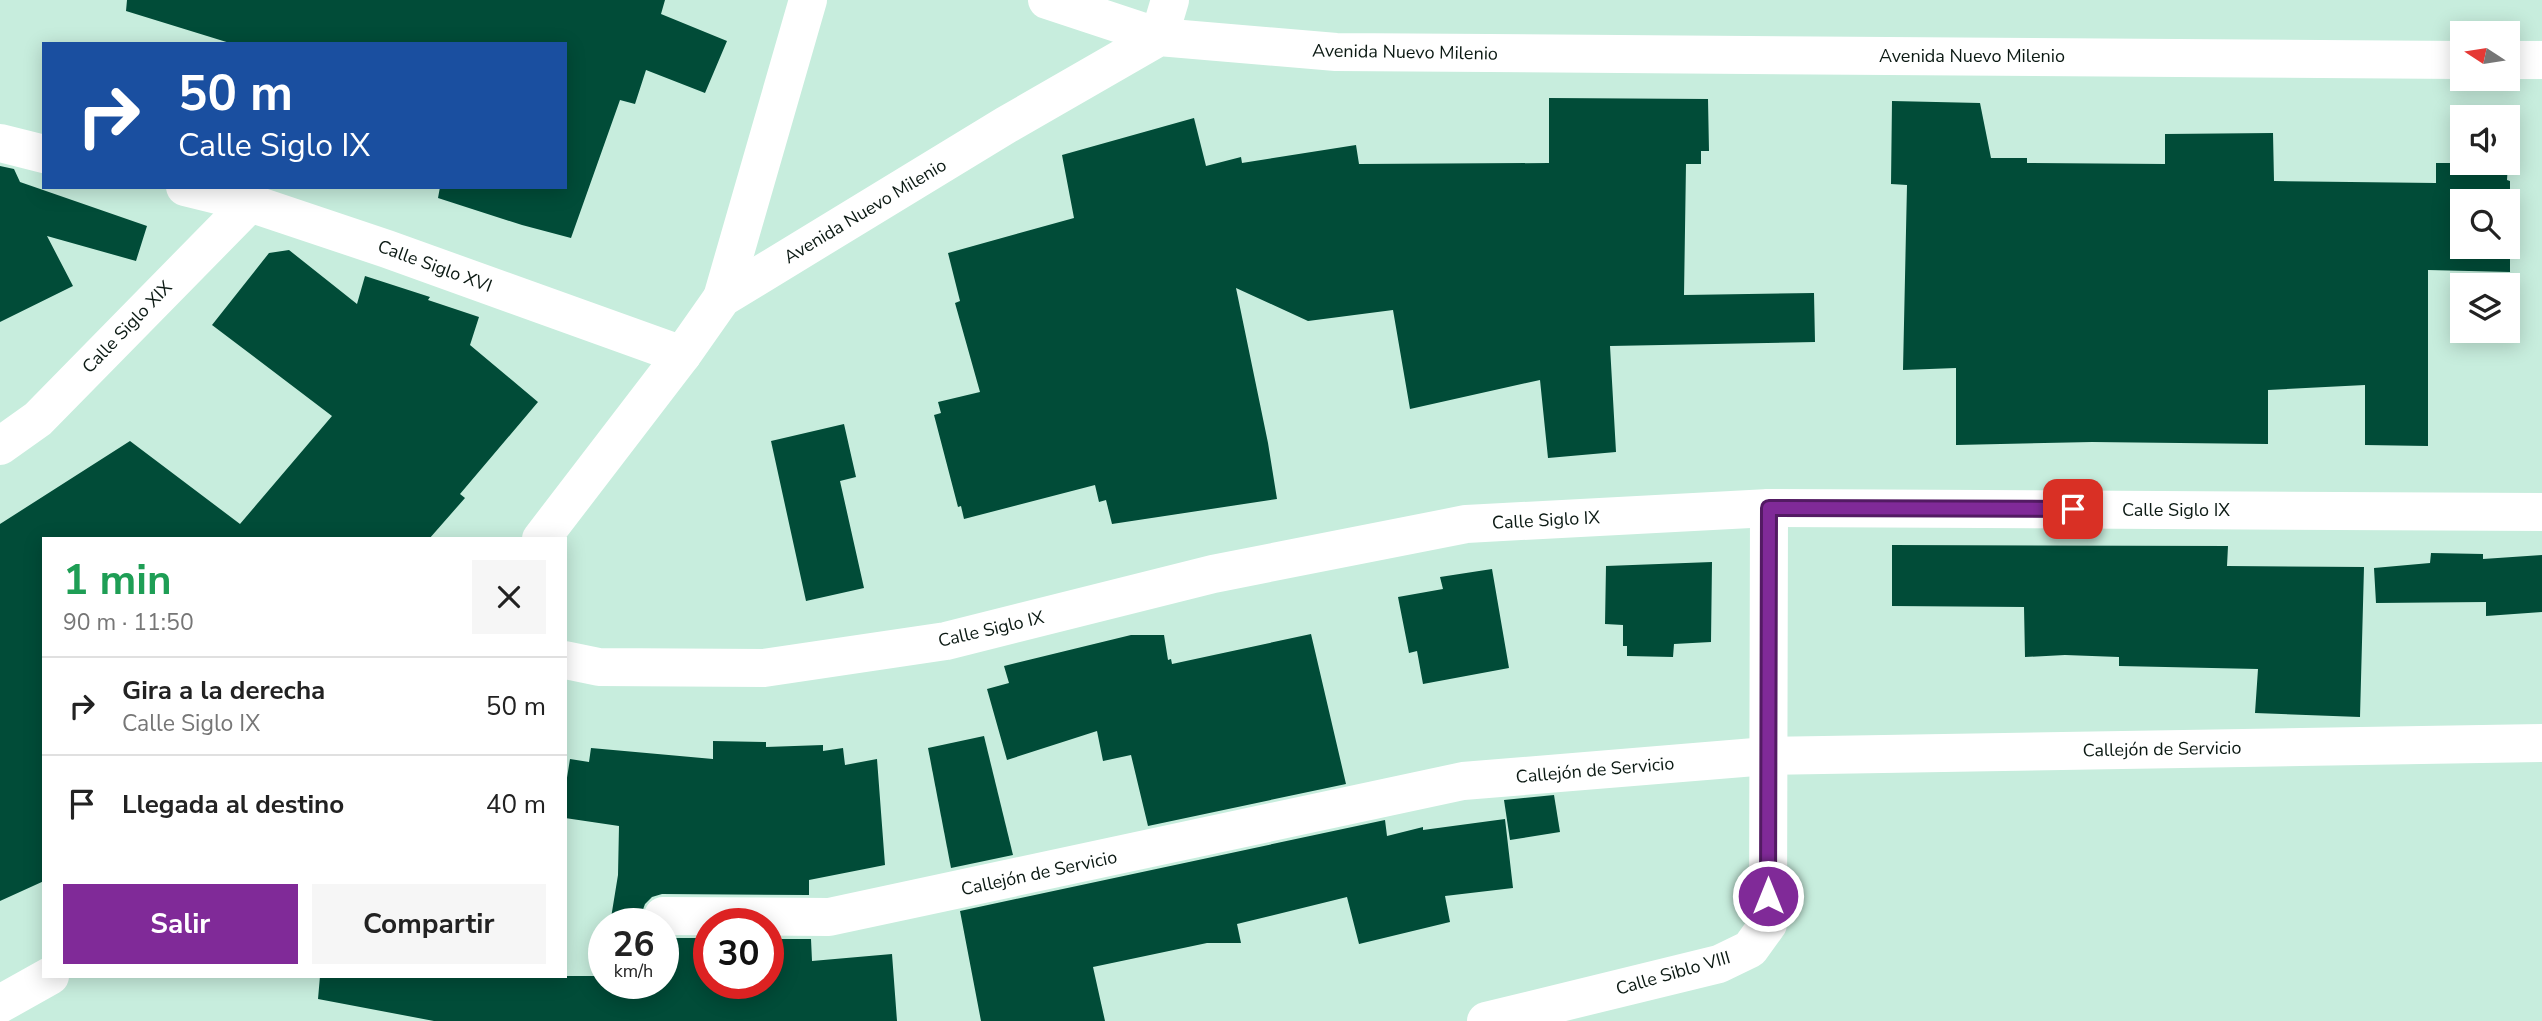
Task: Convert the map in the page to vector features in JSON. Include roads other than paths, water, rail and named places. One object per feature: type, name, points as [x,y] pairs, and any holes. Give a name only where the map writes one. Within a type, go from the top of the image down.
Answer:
[{"type":"street","points":[[722,298],[808,0]]},
{"type":"street","points":[[1047,0],[1159,37],[1170,0]]},
{"type":"street","name":"Avenida Nuevo Milenio","points":[[543,537],[682,355],[722,298],[1006,125],[1159,37],[1336,52],[2450,60]]},
{"type":"street","points":[[2520,60],[2542,60]]},
{"type":"street","points":[[0,143],[42,154]]},
{"type":"street","name":"Calle Siglo XVI","points":[[193,189],[250,203],[387,249],[682,355]]},
{"type":"street","name":"Calle Siglo XIX","points":[[0,446],[38,419],[250,203]]},
{"type":"street","name":"Calle Siglo IX","points":[[567,660],[599,667],[764,668],[946,641],[1213,573],[1466,524],[1769,508],[2542,512]]},
{"type":"street","name":"Calle Siblo VIII","points":[[1486,1021],[1719,964],[1750,949],[1768,924],[1769,508]]},
{"type":"street","name":"Callejón de Servicio","points":[[679,916],[830,917],[1464,781],[1767,756],[2542,743]]},
{"type":"street","points":[[0,1004],[46,978]]}]
